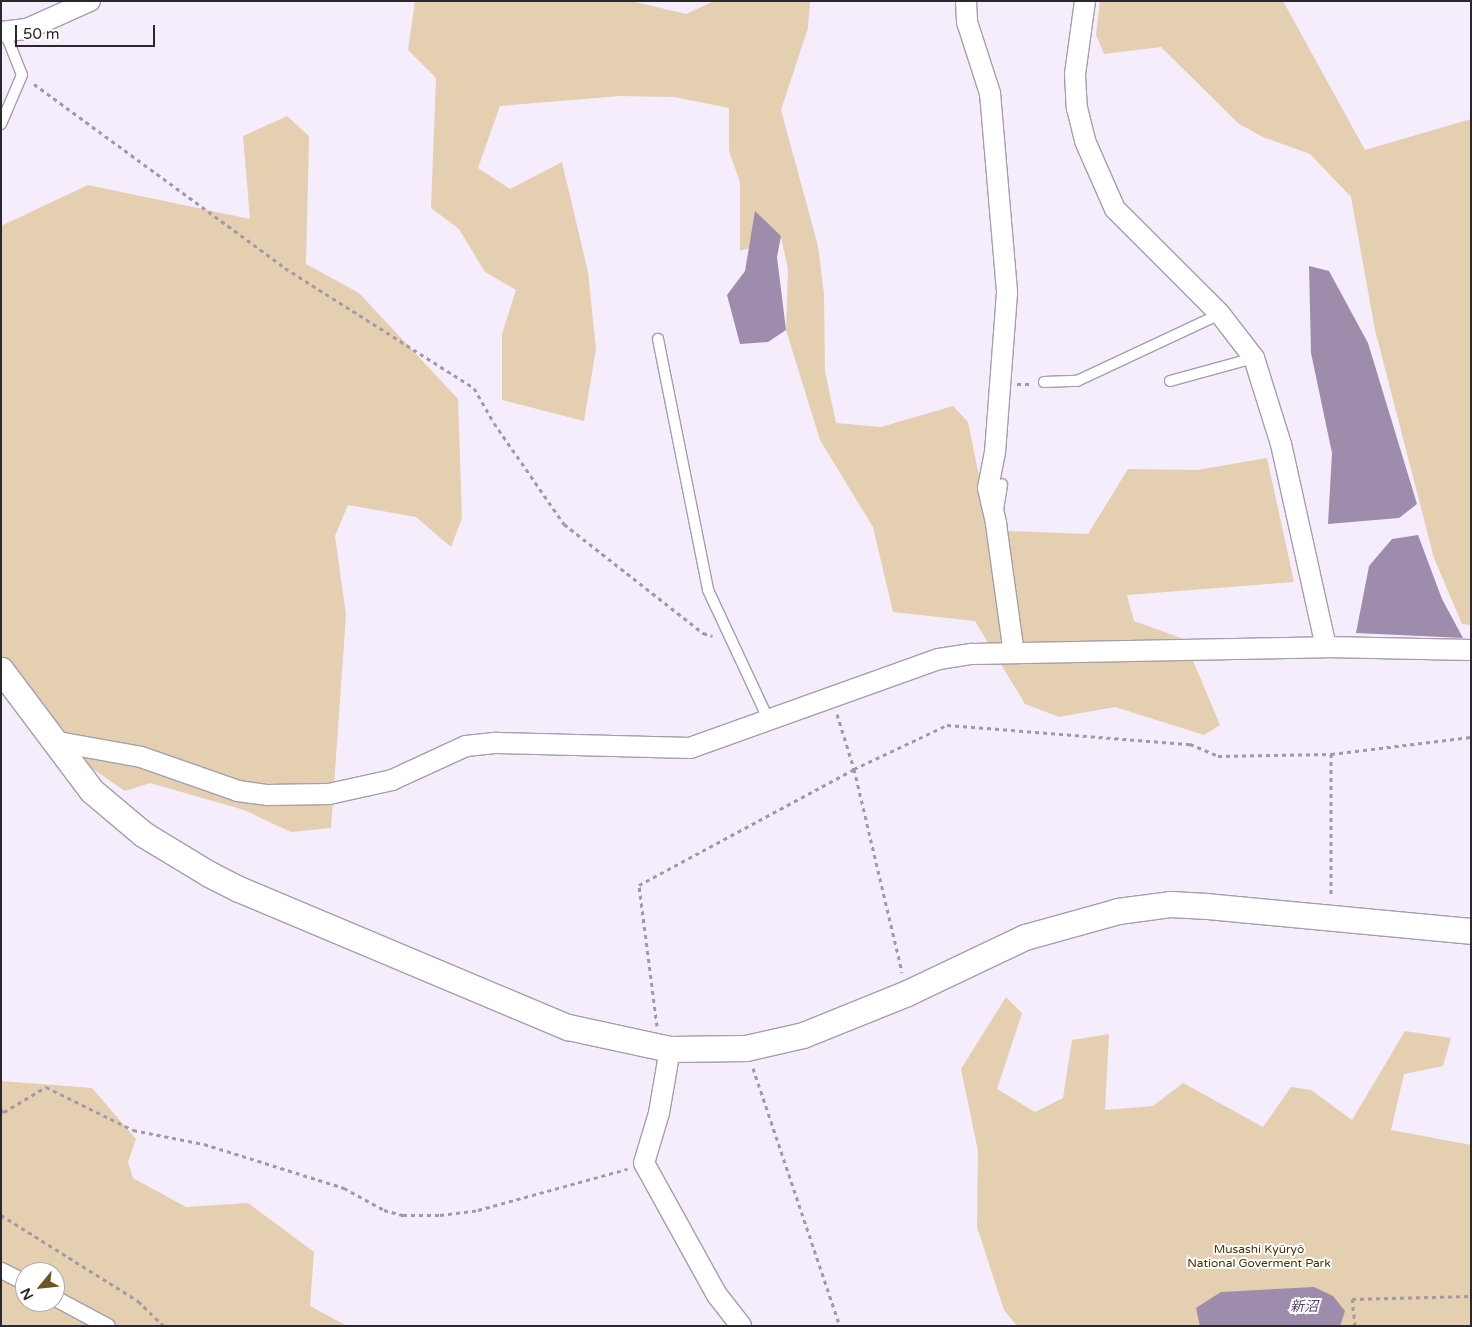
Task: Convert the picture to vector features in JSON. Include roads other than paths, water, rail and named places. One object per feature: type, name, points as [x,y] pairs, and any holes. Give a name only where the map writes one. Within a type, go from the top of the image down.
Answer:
[{"type":"street","points":[[3,32],[27,29],[90,1]]},
{"type":"street","points":[[966,1],[967,22],[990,93],[1007,293],[1001,383],[988,488],[996,524],[1014,653]]},
{"type":"street","points":[[1085,1],[1075,74],[1076,108],[1097,172],[1121,215],[1220,314],[1254,358],[1278,435],[1326,647]]},
{"type":"street","points":[[58,742],[141,758],[238,791],[268,795],[329,794],[392,780],[466,746],[497,743],[690,748],[939,659],[972,654],[1326,647],[1471,650]]},
{"type":"street","points":[[1,670],[58,742],[92,791],[143,834],[239,889],[568,1027],[664,1048],[746,1048],[803,1035],[907,992],[1025,937],[1118,911],[1180,905],[1331,916],[1471,931]]},
{"type":"street","points":[[664,1048],[659,1113],[644,1163],[717,1295],[741,1326]]},
{"type":"street","points":[[1,1270],[15,1277]]},
{"type":"street","points":[[65,1303],[107,1326]]},
{"type":"lane","points":[[1,124],[22,76],[3,32]]},
{"type":"lane","points":[[1044,382],[1077,381],[1220,314]]},
{"type":"lane","points":[[658,340],[708,590],[734,640],[769,721]]},
{"type":"lane","points":[[1170,381],[1254,358]]},
{"type":"lane","points":[[996,524],[1002,484]]},
{"type":"water","points":[[755,211],[781,236],[777,257],[786,330],[768,342],[740,344],[727,295],[745,271]]},
{"type":"water","points":[[1309,266],[1329,271],[1368,343],[1417,504],[1399,518],[1328,524],[1332,453],[1311,353]]},
{"type":"water","points":[[1418,535],[1442,599],[1463,638],[1356,633],[1369,566],[1392,539]]},
{"type":"water","name":"新沼","points":[[1314,1287],[1333,1296],[1345,1311],[1340,1326],[1200,1326],[1196,1308],[1221,1292]]},
{"type":"park label","name":"Musashi Kyūryō National Goverment Park","points":[[1259,1257]]}]
